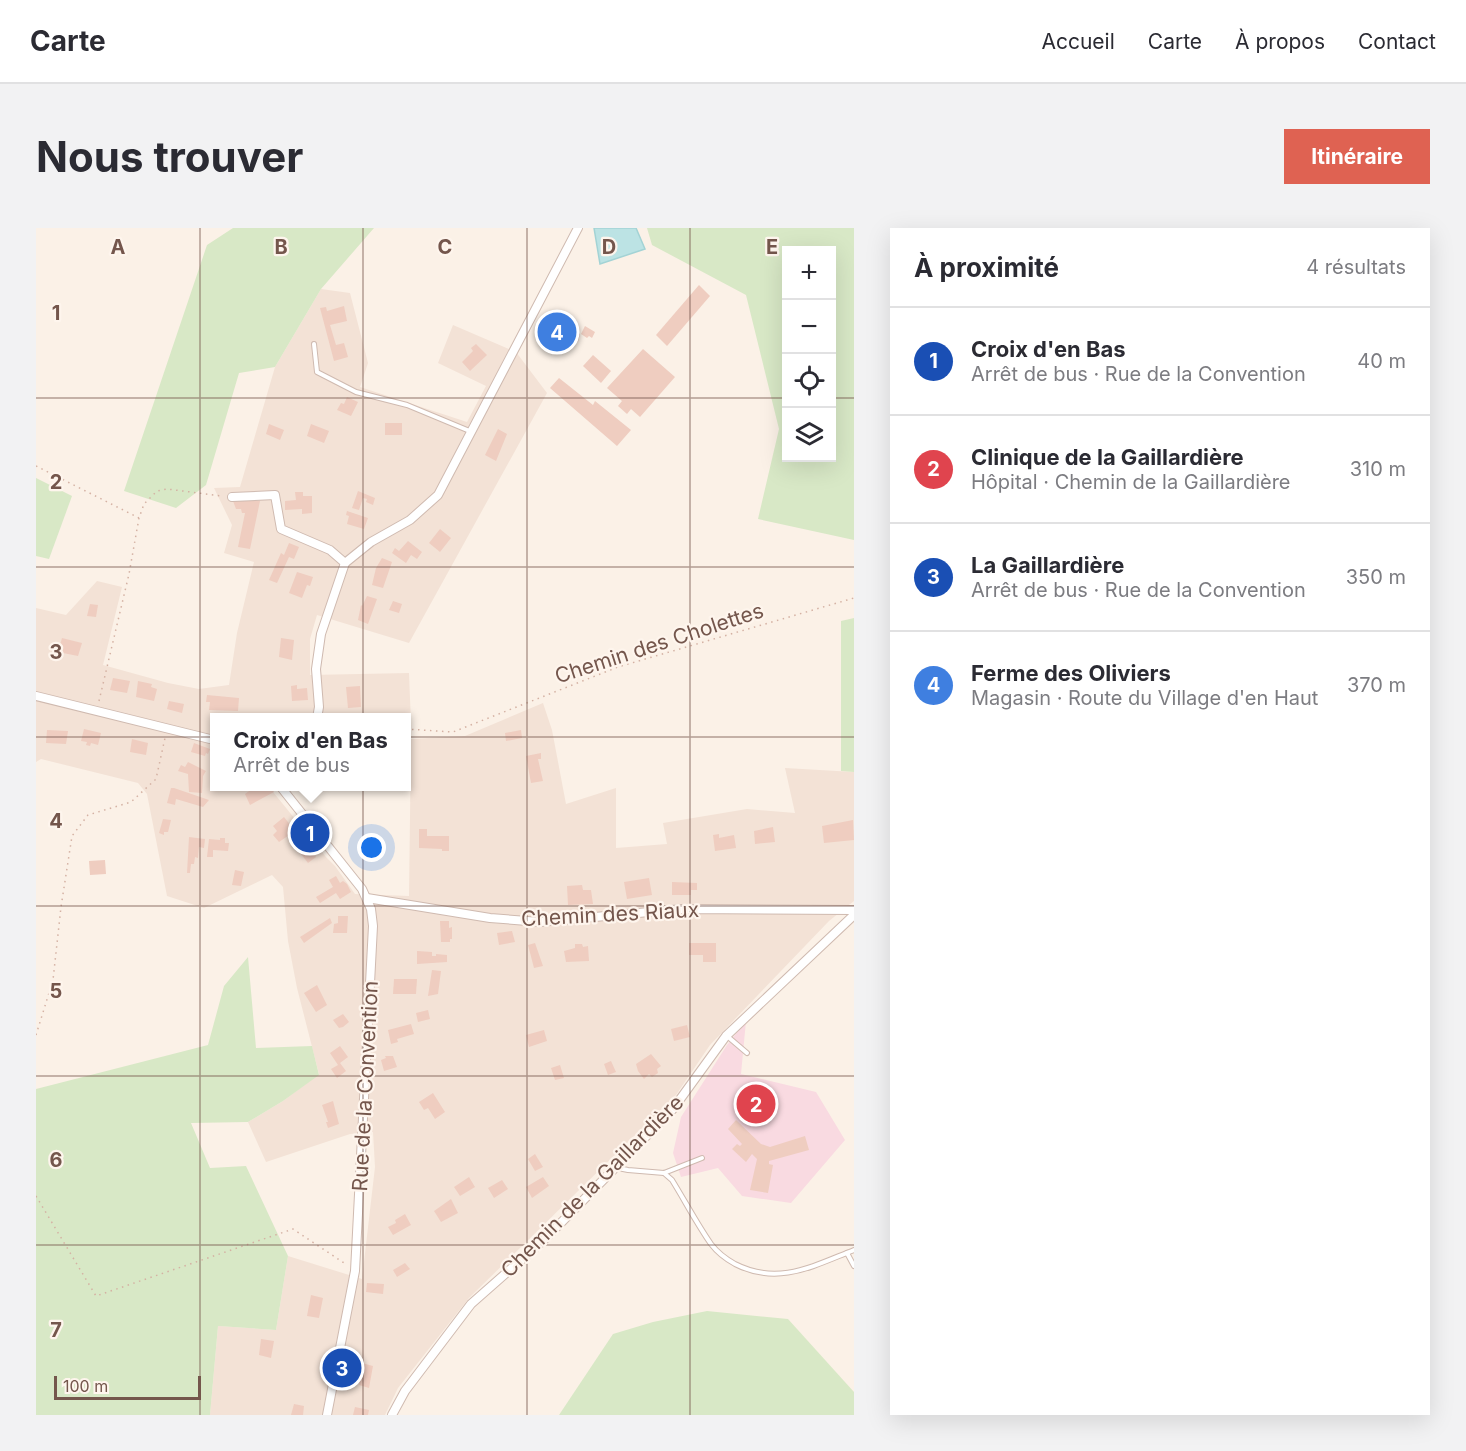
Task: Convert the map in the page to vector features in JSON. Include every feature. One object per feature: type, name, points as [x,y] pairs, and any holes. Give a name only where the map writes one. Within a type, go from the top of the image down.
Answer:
[{"type":"street","points":[[318,713],[315,669],[321,634],[345,563],[371,542],[410,520],[438,495],[578,228]]},
{"type":"street","points":[[232,497],[275,495],[281,529],[330,550],[345,563]]},
{"type":"street","points":[[36,696],[210,739]]},
{"type":"street","name":"Rue de la Convention","points":[[284,791],[367,898],[373,927],[355,1271],[327,1415]]},
{"type":"street","name":"Chemin des Riaux","points":[[367,898],[490,918],[540,922],[682,909],[854,909]]},
{"type":"street","name":"Chemin de la Gaillardière","points":[[393,1415],[405,1391],[471,1304],[546,1238],[673,1109],[726,1036],[854,915]]},
{"type":"lane","points":[[314,344],[317,372],[356,392],[407,405],[472,432]]},
{"type":"lane","points":[[726,1036],[747,1053]]},
{"type":"lane","points":[[615,1167],[664,1173],[702,1158]]},
{"type":"lane","points":[[664,1173],[672,1180],[712,1246],[726,1259],[744,1268],[763,1274],[799,1272],[854,1250]]},
{"type":"lane","points":[[847,1253],[854,1266]]},
{"type":"path","points":[[36,466],[139,518]]},
{"type":"path","points":[[97,711],[144,504],[158,491],[167,489],[232,497]]},
{"type":"path","name":"Chemin des Cholettes","points":[[411,729],[453,732],[618,667],[854,598]]},
{"type":"path","points":[[36,1035],[53,980],[72,836],[88,815],[131,802],[156,779],[168,728]]},
{"type":"path","points":[[36,1196],[96,1296],[293,1229],[355,1271]]},
{"type":"shaded area","points":[[321,289],[350,293],[368,363],[360,387],[467,422],[486,386],[438,363],[453,325],[516,352],[547,393],[409,643],[317,615],[310,639],[310,675],[409,673],[411,713],[210,713],[210,791],[272,791],[335,866],[355,894],[409,896],[411,739],[465,736],[543,703],[552,730],[566,804],[616,788],[616,848],[667,844],[663,823],[747,809],[795,813],[785,768],[854,772],[854,901],[829,921],[710,1045],[676,1095],[469,1298],[398,1388],[385,1415],[210,1415],[218,1326],[276,1330],[288,1256],[362,1279],[375,1167],[373,1132],[350,1134],[266,1162],[248,1122],[283,1101],[319,1074],[297,988],[288,941],[283,887],[272,875],[204,908],[167,896],[147,794],[138,783],[41,759],[36,762],[36,608],[66,615],[97,581],[122,587],[103,665],[199,689],[229,685],[237,633],[254,562],[224,553],[232,525],[214,488],[240,487],[275,367]]},
{"type":"shaded area","points":[[746,1021],[741,1074],[816,1092],[845,1140],[791,1203],[742,1196],[718,1168],[681,1177],[673,1153],[681,1117],[727,1045]]},
{"type":"green space","points":[[233,228],[374,228],[321,289],[275,367],[239,373],[206,485],[176,508],[124,491],[207,245]]},
{"type":"green space","points":[[647,228],[854,228],[854,540],[758,519],[779,429],[746,295],[652,245]]},
{"type":"green space","points":[[36,478],[72,496],[49,559],[36,556]]},
{"type":"green space","points":[[854,618],[854,772],[841,771],[841,621]]},
{"type":"green space","points":[[248,957],[256,1048],[312,1046],[319,1075],[283,1101],[248,1122],[191,1123],[210,1168],[246,1166],[288,1256],[276,1330],[218,1326],[210,1415],[36,1415],[36,1089],[208,1045],[224,986]]},
{"type":"green space","points":[[707,1311],[788,1319],[854,1392],[854,1415],[559,1415],[613,1334],[653,1322]]},
{"type":"water","points":[[594,228],[636,228],[645,249],[600,264]]},
{"type":"building","points":[[699,285],[710,296],[667,346],[656,335]]},
{"type":"building","points":[[344,306],[347,321],[330,325],[336,345],[344,343],[348,357],[334,361],[320,308],[326,307],[327,311]]},
{"type":"building","points":[[549,316],[580,334],[578,342],[576,341],[573,346],[567,343],[565,345],[541,331]]},
{"type":"building","points":[[585,326],[595,332],[592,338],[581,334]]},
{"type":"building","points":[[476,344],[487,355],[470,371],[462,362],[473,351],[471,348]]},
{"type":"building","points":[[643,349],[675,377],[640,417],[631,409],[627,414],[618,406],[622,401],[607,388]]},
{"type":"building","points":[[593,355],[611,371],[601,383],[583,366]]},
{"type":"building","points":[[559,378],[593,405],[595,401],[631,430],[617,446],[550,388]]},
{"type":"building","points":[[347,397],[358,402],[351,416],[337,410],[341,403],[344,404]]},
{"type":"building","points":[[385,423],[402,423],[402,435],[385,435]]},
{"type":"building","points":[[269,424],[284,430],[280,440],[266,434]]},
{"type":"building","points":[[311,424],[329,431],[324,443],[307,436]]},
{"type":"building","points":[[498,429],[507,434],[496,461],[485,455]]},
{"type":"building","points":[[358,491],[375,498],[373,505],[363,498],[359,510],[352,508]]},
{"type":"building","points":[[295,492],[303,492],[303,496],[312,496],[312,513],[302,514],[302,509],[285,510],[285,501],[296,500]]},
{"type":"building","points":[[233,501],[260,501],[250,549],[238,547],[245,513],[242,513],[241,509],[236,509]]},
{"type":"building","points":[[347,511],[368,518],[364,529],[347,524],[349,516],[346,515]]},
{"type":"building","points":[[440,529],[451,538],[440,552],[429,543]]},
{"type":"building","points":[[408,541],[422,552],[417,559],[411,555],[406,563],[392,553],[395,548],[399,551]]},
{"type":"building","points":[[289,543],[299,547],[294,559],[289,557],[277,583],[269,580],[281,553],[284,555]]},
{"type":"building","points":[[382,558],[392,562],[383,588],[372,585],[376,568]]},
{"type":"building","points":[[297,572],[313,577],[302,598],[289,593]]},
{"type":"building","points":[[367,596],[377,599],[368,624],[358,620],[361,605]]},
{"type":"building","points":[[393,601],[402,604],[399,613],[389,610]]},
{"type":"building","points":[[90,604],[98,605],[96,617],[87,616]]},
{"type":"building","points":[[62,638],[82,643],[78,656],[58,652]]},
{"type":"building","points":[[281,638],[294,640],[292,660],[279,657]]},
{"type":"building","points":[[113,678],[130,681],[127,693],[110,690]]},
{"type":"building","points":[[138,681],[152,684],[151,687],[157,689],[154,701],[136,697]]},
{"type":"building","points":[[297,685],[297,689],[307,688],[308,700],[292,701],[291,686]]},
{"type":"building","points":[[360,686],[361,707],[348,708],[346,687]]},
{"type":"building","points":[[207,695],[239,698],[238,711],[209,710],[210,702],[206,702]]},
{"type":"building","points":[[169,701],[184,704],[182,713],[167,709]]},
{"type":"building","points":[[84,729],[101,733],[98,745],[91,743],[90,746],[86,745],[87,742],[81,741]]},
{"type":"building","points":[[47,730],[68,731],[66,744],[46,743]]},
{"type":"building","points":[[521,730],[522,738],[506,741],[505,733]]},
{"type":"building","points":[[132,739],[148,743],[146,755],[130,752]]},
{"type":"building","points":[[194,743],[210,749],[208,754],[206,753],[205,756],[191,752]]},
{"type":"building","points":[[541,753],[541,759],[538,759],[543,781],[531,783],[526,756]]},
{"type":"building","points":[[188,762],[206,771],[203,776],[202,793],[189,792],[188,774],[178,771],[181,765],[185,767]]},
{"type":"building","points":[[171,788],[209,800],[203,807],[176,799],[175,805],[167,803]]},
{"type":"building","points":[[249,791],[274,792],[250,805],[245,794]]},
{"type":"building","points":[[284,817],[295,831],[279,842],[273,835],[277,831],[273,826]]},
{"type":"building","points":[[163,819],[171,820],[168,832],[164,832],[164,835],[159,833]]},
{"type":"building","points":[[853,820],[854,840],[824,843],[822,826]]},
{"type":"building","points":[[773,827],[775,842],[755,844],[754,831]]},
{"type":"building","points":[[419,829],[427,829],[427,836],[449,836],[449,851],[419,848]]},
{"type":"building","points":[[719,834],[719,838],[734,835],[736,848],[715,851],[713,835]]},
{"type":"building","points":[[189,837],[205,839],[204,848],[199,847],[198,858],[195,857],[190,873],[187,873]]},
{"type":"building","points":[[220,838],[225,838],[225,843],[229,843],[228,851],[213,850],[213,857],[207,857],[209,839],[220,840]]},
{"type":"building","points":[[310,848],[316,857],[308,863],[301,854]]},
{"type":"building","points":[[105,860],[106,874],[90,875],[89,861]]},
{"type":"building","points":[[235,870],[244,872],[241,886],[232,885]]},
{"type":"building","points":[[336,876],[340,883],[343,881],[347,884],[351,892],[340,899],[336,893],[320,903],[316,897],[333,887],[329,880]]},
{"type":"building","points":[[649,878],[652,895],[627,899],[624,882]]},
{"type":"building","points":[[672,882],[697,883],[697,890],[691,890],[691,895],[672,895]]},
{"type":"building","points":[[582,885],[583,890],[591,890],[593,904],[568,905],[567,886]]},
{"type":"building","points":[[338,916],[348,916],[347,933],[333,933],[334,924],[338,923]]},
{"type":"building","points":[[330,918],[332,923],[304,943],[300,937]]},
{"type":"building","points":[[440,921],[449,921],[449,928],[452,927],[450,942],[441,942]]},
{"type":"building","points":[[512,931],[515,942],[499,945],[497,933]]},
{"type":"building","points":[[535,943],[543,966],[534,968],[528,945]]},
{"type":"building","points":[[689,943],[716,943],[716,962],[703,962],[703,955],[689,955]]},
{"type":"building","points":[[575,944],[588,946],[589,961],[566,962],[564,951],[575,948]]},
{"type":"building","points":[[417,951],[432,952],[432,956],[447,955],[447,962],[417,964]]},
{"type":"building","points":[[432,970],[441,971],[438,994],[428,996]]},
{"type":"building","points":[[394,979],[417,979],[416,994],[393,994]]},
{"type":"building","points":[[317,985],[327,1005],[316,1012],[304,993]]},
{"type":"building","points":[[428,1010],[430,1019],[418,1022],[416,1013]]},
{"type":"building","points":[[343,1014],[349,1022],[339,1028],[333,1020]]},
{"type":"building","points":[[411,1024],[414,1034],[397,1039],[398,1042],[391,1044],[388,1030]]},
{"type":"building","points":[[687,1025],[690,1037],[674,1041],[671,1029]]},
{"type":"building","points":[[544,1030],[547,1041],[529,1047],[526,1035]]},
{"type":"building","points":[[340,1046],[348,1057],[340,1063],[346,1071],[337,1078],[331,1069],[338,1065],[330,1053]]},
{"type":"building","points":[[651,1054],[661,1066],[657,1069],[658,1073],[652,1077],[649,1074],[644,1079],[636,1064]]},
{"type":"building","points":[[385,1056],[393,1056],[397,1067],[384,1071],[381,1060],[386,1058]]},
{"type":"building","points":[[611,1061],[616,1072],[608,1075],[604,1064]]},
{"type":"building","points":[[560,1065],[564,1078],[555,1080],[551,1068]]},
{"type":"building","points":[[433,1093],[445,1112],[435,1119],[428,1108],[424,1110],[419,1102]]},
{"type":"building","points":[[333,1101],[339,1124],[328,1128],[322,1105]]},
{"type":"building","points":[[736,1120],[761,1144],[770,1147],[805,1136],[809,1150],[769,1161],[769,1164],[773,1165],[768,1193],[750,1190],[757,1159],[752,1154],[746,1162],[732,1149],[737,1144],[740,1146],[742,1144],[728,1129]]},
{"type":"building","points":[[535,1154],[543,1167],[535,1171],[528,1159]]},
{"type":"building","points":[[469,1177],[475,1187],[460,1196],[454,1187]]},
{"type":"building","points":[[543,1177],[549,1186],[532,1198],[526,1187]]},
{"type":"building","points":[[502,1180],[508,1189],[494,1198],[488,1188]]},
{"type":"building","points":[[451,1199],[458,1213],[441,1222],[434,1211]]},
{"type":"building","points":[[405,1214],[411,1225],[393,1235],[388,1227]]},
{"type":"building","points":[[405,1263],[410,1269],[397,1277],[393,1270]]},
{"type":"building","points":[[367,1283],[384,1284],[383,1294],[366,1292]]},
{"type":"building","points":[[311,1295],[323,1298],[319,1318],[307,1316]]},
{"type":"building","points":[[261,1339],[274,1341],[271,1358],[259,1355]]},
{"type":"building","points":[[362,1363],[373,1366],[369,1388],[359,1385]]},
{"type":"building","points":[[294,1404],[304,1406],[303,1415],[291,1415]]},
{"type":"building","points":[[355,1407],[369,1410],[368,1415],[353,1415]]},
{"type":"place","name":"Ferme des Oliviers","points":[[557,332]]},
{"type":"place","name":"Croix d'en Bas","points":[[310,833]]},
{"type":"place","name":"Clinique de la Gaillardière","points":[[756,1104]]},
{"type":"place","name":"La Gaillardière","points":[[342,1368]]}]
